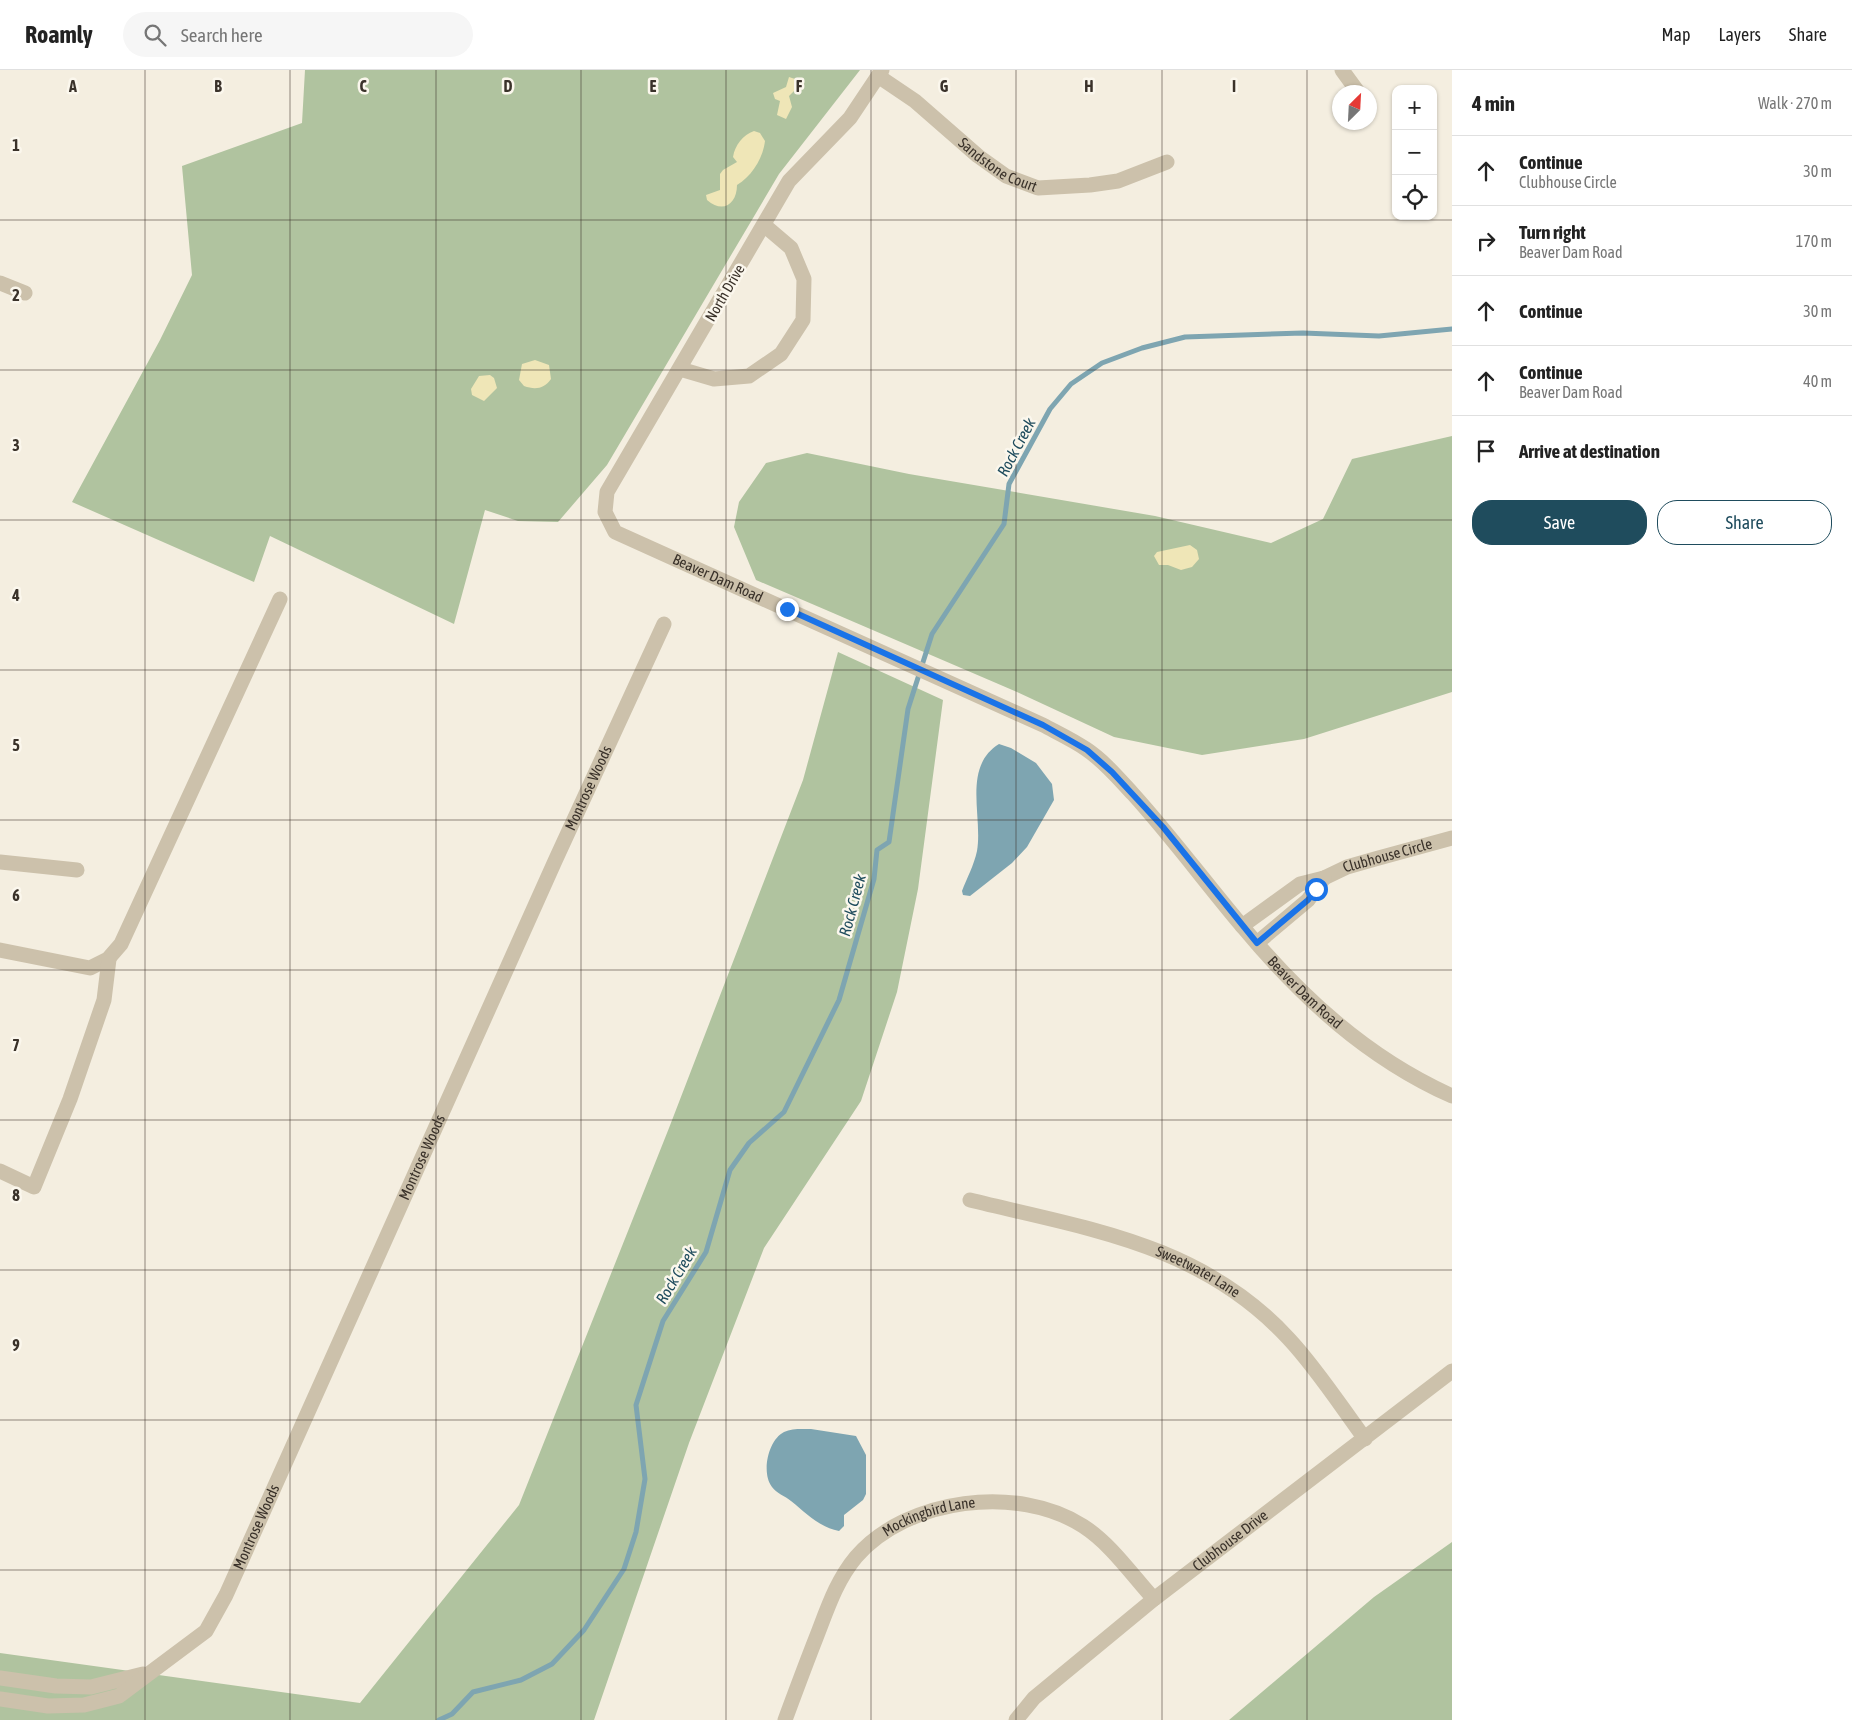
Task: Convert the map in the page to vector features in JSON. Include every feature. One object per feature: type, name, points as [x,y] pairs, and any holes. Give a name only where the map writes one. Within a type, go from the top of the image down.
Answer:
[{"type":"street","points":[[1342,70],[1353,85]]},
{"type":"street","name":"Sandstone Court","points":[[880,73],[978,156],[1006,176],[1038,188],[1090,185],[1118,181],[1167,162]]},
{"type":"street","name":"North Drive","points":[[615,532],[605,512],[607,492],[789,181],[850,118],[880,73]]},
{"type":"street","points":[[680,369],[714,379],[749,376],[781,354],[803,320],[804,279],[791,248],[764,225]]},
{"type":"street","points":[[0,283],[25,293]]},
{"type":"street","name":"Beaver Dam Road","points":[[615,532],[949,681],[1043,725],[1087,750],[1112,772],[1163,827],[1242,926],[1301,992],[1339,1026],[1378,1056],[1422,1083],[1452,1096]]},
{"type":"street","points":[[0,950],[90,968],[109,958],[121,944],[280,599]]},
{"type":"street","name":"Montrose Woods","points":[[0,1699],[48,1706],[84,1705],[119,1696],[206,1631],[226,1596],[552,868],[664,624]]},
{"type":"street","name":"Clubhouse Circle","points":[[1242,926],[1300,884],[1324,878],[1347,867],[1452,838]]},
{"type":"street","points":[[0,862],[77,870]]},
{"type":"street","name":"Clubhouse Circle","points":[[1257,943],[1308,900],[1324,878]]},
{"type":"street","points":[[0,1171],[34,1187],[70,1099],[104,1000],[109,958]]},
{"type":"street","name":"Sweetwater Lane","points":[[970,1200],[1132,1241],[1164,1252],[1210,1274],[1265,1314],[1289,1338],[1365,1439]]},
{"type":"street","name":"Clubhouse Drive","points":[[1016,1720],[1034,1698],[1154,1599],[1452,1371]]},
{"type":"street","name":"Mockingbird Lane","points":[[784,1720],[835,1590],[856,1557],[885,1531],[918,1516],[953,1506],[988,1501],[1022,1502],[1054,1510],[1084,1526],[1106,1545],[1154,1599]]},
{"type":"street","name":"Montrose Woods","points":[[0,1678],[56,1686],[91,1687],[154,1671]]},
{"type":"green space","points":[[305,70],[860,70],[779,174],[607,465],[558,522],[518,521],[485,510],[454,624],[270,536],[254,582],[72,502],[160,340],[192,275],[182,166],[302,123]]},
{"type":"green space","points":[[1452,436],[1452,692],[1304,739],[1202,755],[1114,737],[1017,692],[756,580],[734,527],[739,502],[766,463],[807,453],[909,474],[1155,516],[1271,543],[1323,519],[1352,459]]},
{"type":"green space","points":[[838,652],[943,700],[918,889],[897,992],[861,1101],[764,1248],[689,1443],[594,1720],[0,1720],[0,1653],[360,1703],[519,1505],[669,1128],[803,780]]},
{"type":"green space","points":[[1452,1542],[1452,1720],[1229,1720],[1374,1597]]},
{"type":"sand","points":[[789,77],[798,80],[800,85],[789,96],[792,107],[786,119],[777,115],[780,101],[775,99],[773,93],[786,87]]},
{"type":"sand","points":[[754,131],[760,133],[765,141],[762,154],[756,166],[737,185],[732,202],[724,206],[713,204],[707,200],[706,195],[720,190],[720,174],[723,170],[737,162],[733,157],[738,145],[746,135]]},
{"type":"sand","points":[[535,360],[549,365],[551,379],[539,388],[524,386],[519,380],[522,364]]},
{"type":"sand","points":[[490,375],[494,378],[497,388],[484,401],[472,395],[471,389],[479,376]]},
{"type":"sand","points":[[1190,545],[1197,550],[1199,559],[1192,567],[1181,570],[1168,565],[1159,565],[1154,556],[1157,552]]},
{"type":"water","points":[[999,744],[1011,748],[1036,763],[1052,784],[1054,800],[1027,847],[1012,863],[970,896],[963,895],[962,891],[977,851],[977,779],[981,766],[988,754]]},
{"type":"water","points":[[811,1429],[856,1436],[866,1455],[866,1494],[863,1500],[844,1515],[844,1526],[839,1531],[813,1519],[776,1491],[772,1487],[767,1474],[770,1449],[778,1436],[790,1430]]},
{"type":"waterway","name":"Rock Creek","points":[[439,1720],[452,1714],[473,1692],[521,1680],[552,1664],[584,1630],[624,1569],[636,1532],[645,1479],[636,1405],[663,1321],[706,1252],[730,1170],[749,1143],[784,1112],[839,1000],[874,879],[877,850],[889,842],[908,709],[932,634],[1004,524],[1009,484],[1050,409],[1071,384],[1102,363],[1142,348],[1185,337],[1303,333],[1379,336],[1452,329]]},
{"type":"route","points":[[787,609],[1043,725],[1087,750],[1112,772],[1163,827],[1257,943],[1308,900],[1316,889]]}]
